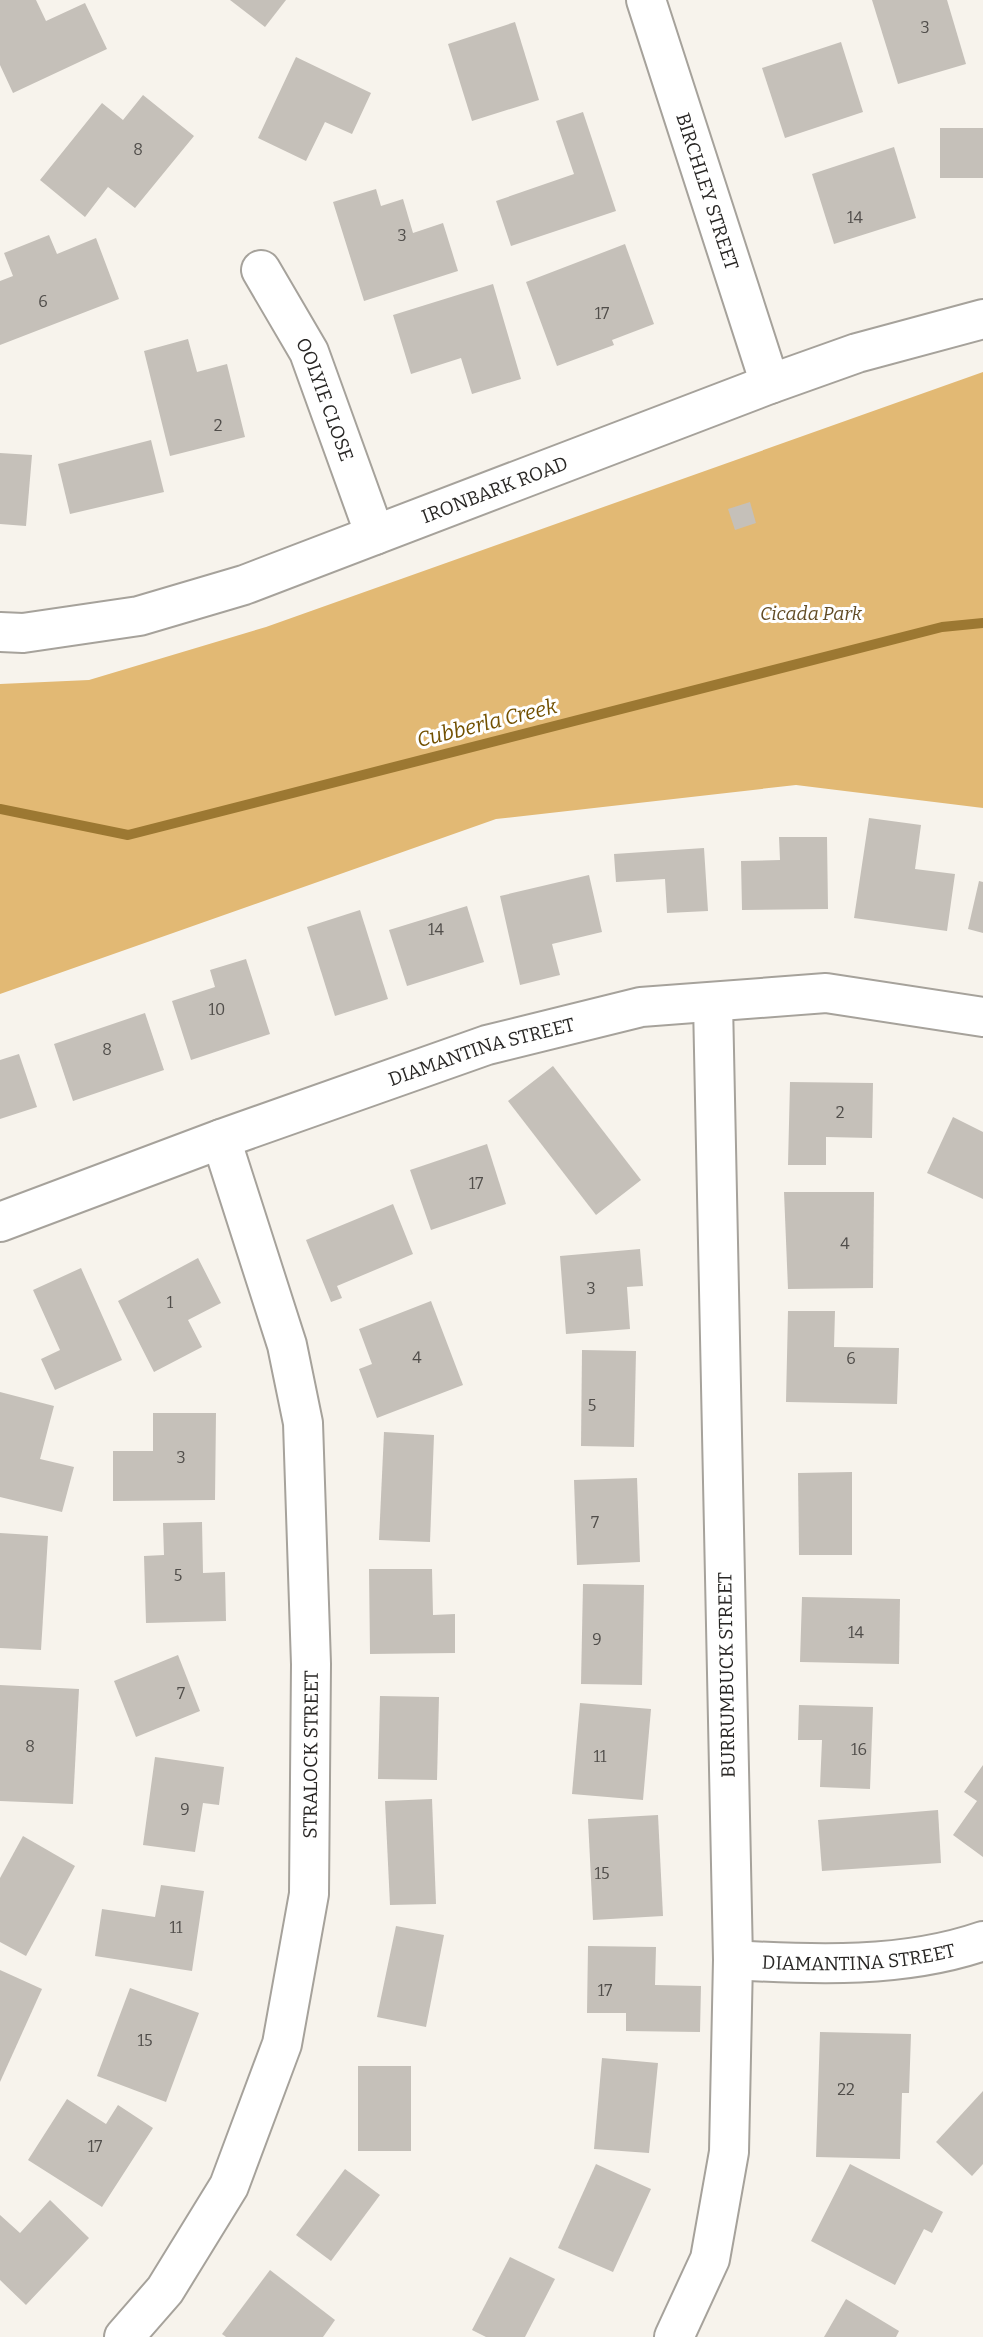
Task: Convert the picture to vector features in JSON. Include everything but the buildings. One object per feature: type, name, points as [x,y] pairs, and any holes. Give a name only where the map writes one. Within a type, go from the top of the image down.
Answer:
[{"type":"street","name":"BIRCHLEY STREET","points":[[646,0],[770,383]]},
{"type":"street","name":"OOLYIE CLOSE","points":[[261,270],[309,352],[375,535]]},
{"type":"street","name":"IRONBARK ROAD","points":[[0,632],[23,633],[139,616],[244,585],[770,383],[857,353],[983,319]]},
{"type":"street","name":"DIAMANTINA STREET","points":[[0,1222],[221,1139],[487,1045],[641,1007],[826,993],[983,1017]]},
{"type":"street","name":"BURRUMBUCK STREET","points":[[674,2337],[710,2259],[729,2152],[733,1960],[713,1003]]},
{"type":"street","name":"STRALOCK STREET","points":[[124,2337],[166,2290],[229,2186],[282,2044],[309,1894],[311,1664],[303,1423],[287,1345],[221,1139]]},
{"type":"street","name":"DIAMANTINA STREET","points":[[733,1960],[799,1964],[888,1959],[948,1953],[983,1941]]},
{"type":"green space","name":"Cicada Park","points":[[983,372],[983,808],[796,785],[496,819],[0,994],[0,684],[89,680],[266,627]]},
{"type":"waterway","name":"Cubberla Creek","points":[[0,809],[128,835],[942,627],[983,623]]}]
